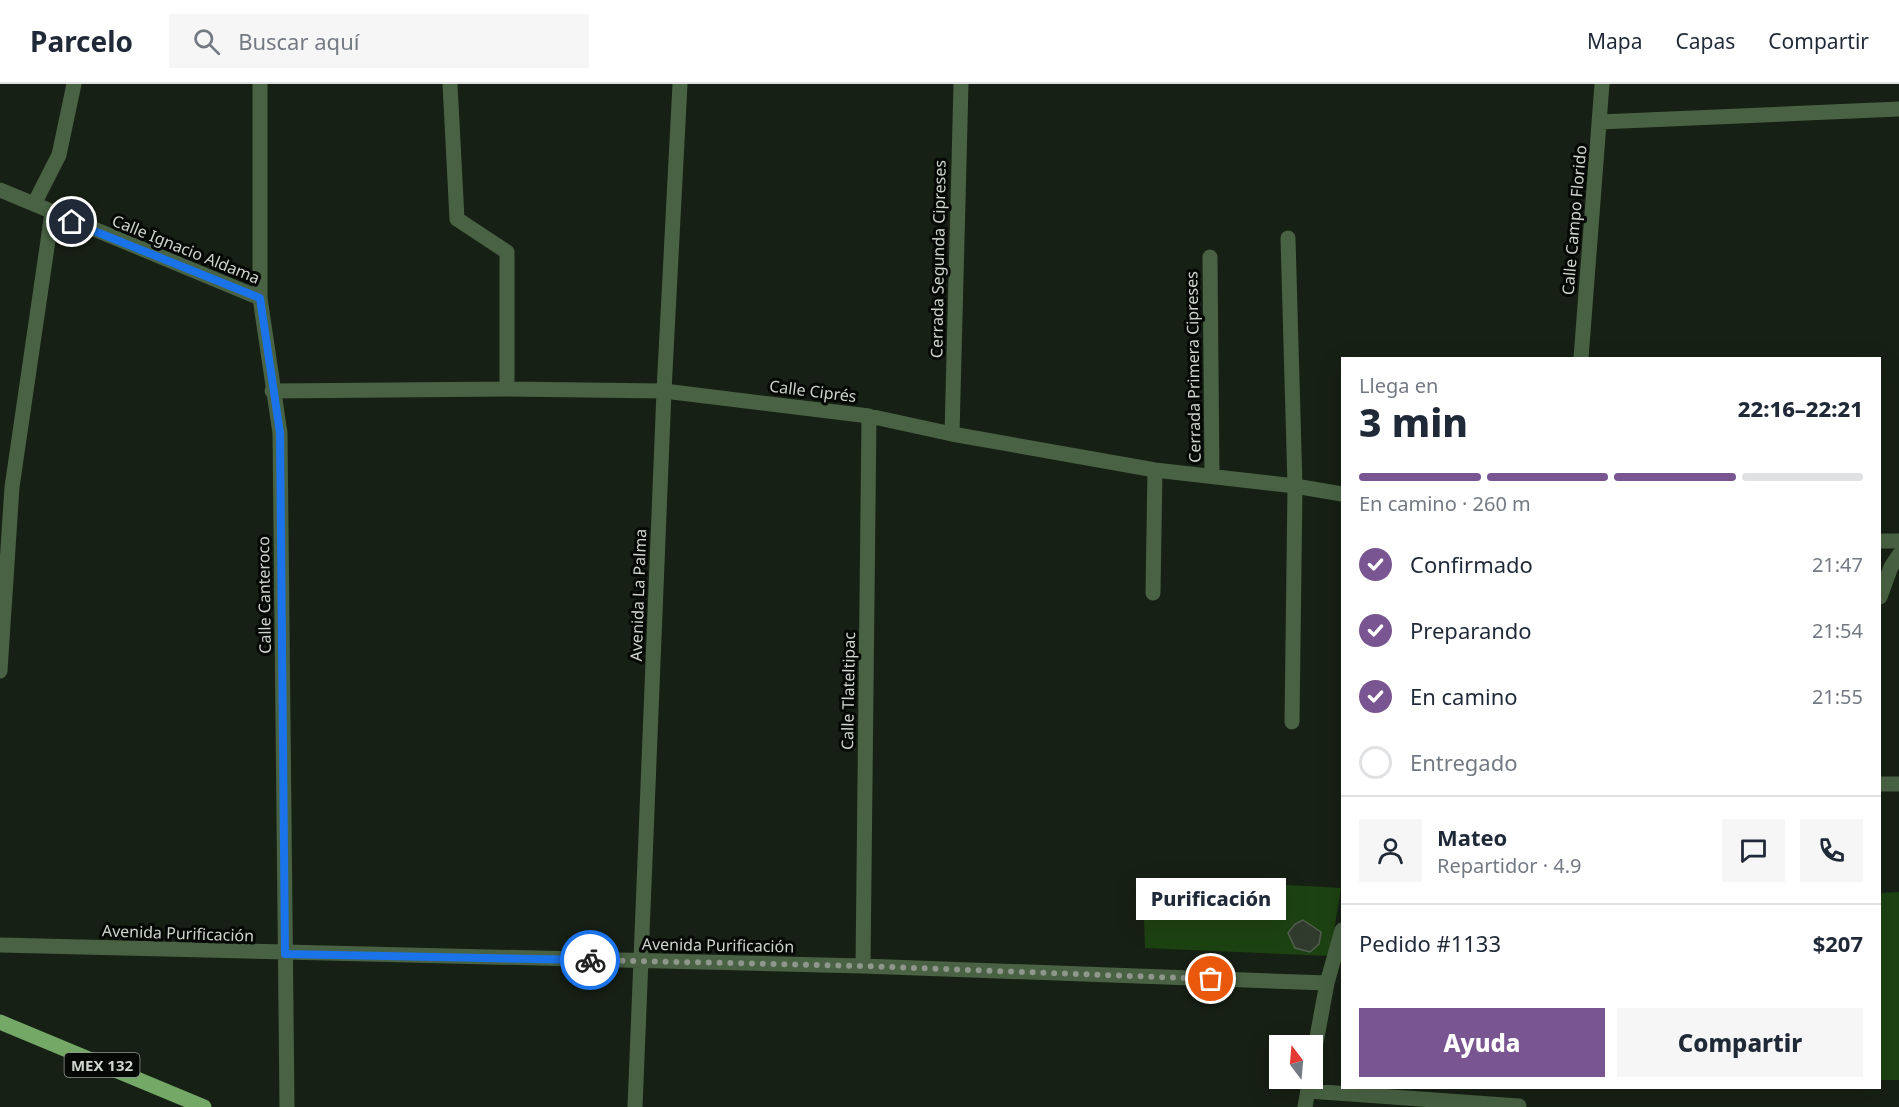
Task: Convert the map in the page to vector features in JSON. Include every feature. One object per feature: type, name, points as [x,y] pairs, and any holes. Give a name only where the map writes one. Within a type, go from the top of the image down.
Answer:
[{"type":"main road","name":"MEX 132","points":[[0,1022],[204,1107]]},
{"type":"street","points":[[34,204],[59,155],[74,84]]},
{"type":"street","name":"Calle Canteroco","points":[[260,84],[260,298],[280,433],[287,1107]]},
{"type":"street","points":[[450,84],[457,219],[507,252],[507,388]]},
{"type":"street","name":"Avenida La Palma","points":[[635,1107],[664,391],[680,84]]},
{"type":"street","name":"Cerrada Segunda Cipreses","points":[[952,434],[961,84]]},
{"type":"street","name":"Calle Campo Florido","points":[[1581,357],[1602,84]]},
{"type":"street","points":[[1600,122],[1899,109]]},
{"type":"street","name":"Calle Ignacio Aldama","points":[[0,190],[260,298]]},
{"type":"street","points":[[0,671],[6,487],[52,213]]},
{"type":"street","points":[[1288,238],[1295,486],[1292,722]]},
{"type":"street","name":"Cerrada Primera Cipreses","points":[[1210,257],[1212,476]]},
{"type":"street","name":"Calle Ciprés","points":[[272,391],[507,388],[664,391],[869,416],[952,434],[1155,470],[1295,486],[1341,494]]},
{"type":"street","name":"Calle Tlateltipac","points":[[863,966],[869,416]]},
{"type":"street","points":[[1153,593],[1155,470]]},
{"type":"street","points":[[1881,541],[1899,541]]},
{"type":"street","points":[[1881,594],[1891,567],[1899,555]]},
{"type":"street","points":[[1881,784],[1899,784]]},
{"type":"street","points":[[1317,1035],[1327,983],[1341,934]]},
{"type":"street","name":"Avenida Purificación","points":[[0,945],[285,954],[863,966],[1327,983]]},
{"type":"street","points":[[1323,1086],[1341,1088]]},
{"type":"street","points":[[1305,1107],[1308,1089]]},
{"type":"street","points":[[1349,1089],[1519,1106]]},
{"type":"green space","points":[[1252,883],[1341,888],[1330,956],[1145,948],[1143,890]]},
{"type":"green space","points":[[1899,892],[1899,1080],[1881,1080],[1881,893]]},
{"type":"building","points":[[1303,920],[1321,932],[1319,944],[1310,952],[1295,948],[1288,933],[1295,924]]},
{"type":"way so far","points":[[590,960],[863,966],[1211,979]]},
{"type":"place","name":"Purificación","points":[[1211,979]]},
{"type":"route","points":[[72,222],[260,298],[280,433],[285,954],[590,960]]}]
